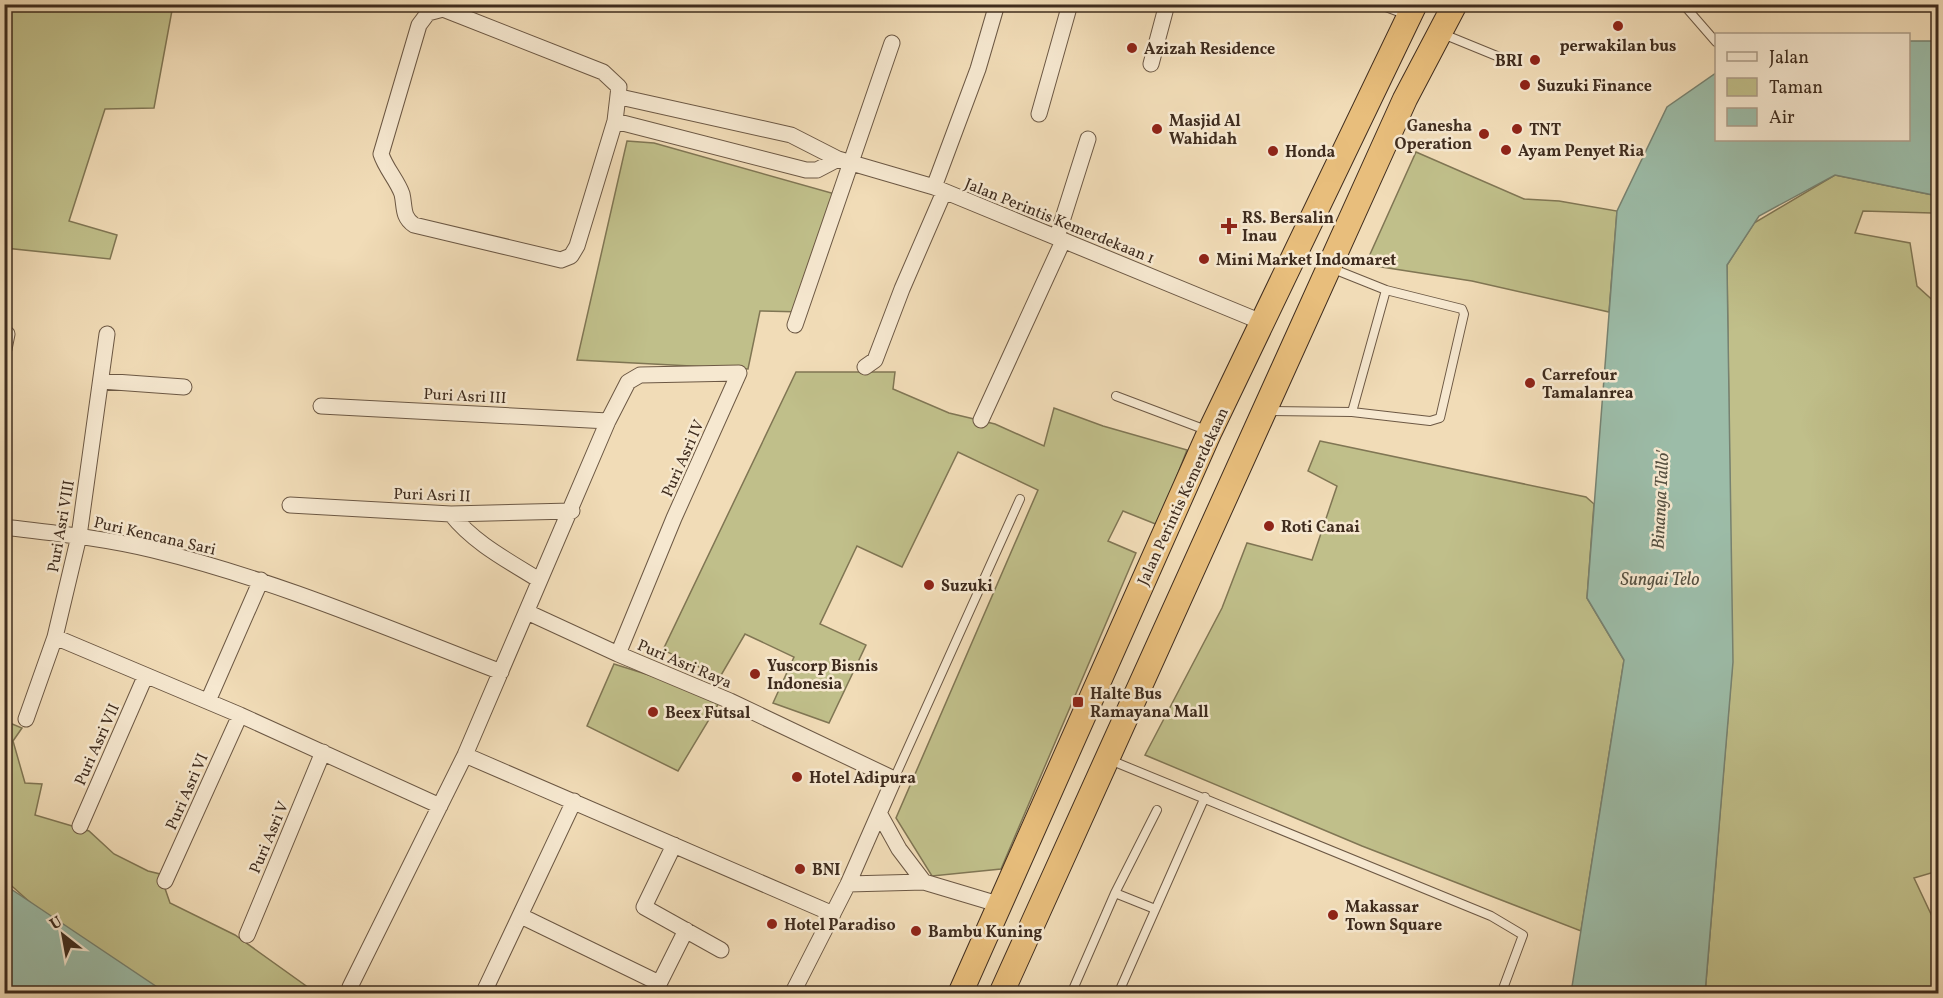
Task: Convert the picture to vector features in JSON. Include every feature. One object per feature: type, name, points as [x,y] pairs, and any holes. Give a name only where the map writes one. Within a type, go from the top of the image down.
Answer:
[{"type":"highway","points":[[1001,993],[1368,180],[1455,4]]},
{"type":"highway","name":"Jalan Perintis Kemerdekaan","points":[[960,993],[1210,431],[1264,323],[1336,166],[1412,10]]},
{"type":"highway","points":[[1336,166],[1368,180]]},
{"type":"street","points":[[865,367],[875,360],[939,189],[998,4]]},
{"type":"street","points":[[1039,114],[1070,4]]},
{"type":"street","points":[[1151,64],[1167,4]]},
{"type":"street","points":[[443,9],[603,72],[619,87],[620,97],[615,121],[577,246],[571,256],[561,260],[414,225],[405,216],[398,185],[389,173],[381,154],[418,25],[424,17],[443,9]]},
{"type":"street","points":[[795,325],[844,161],[892,43]]},
{"type":"street","name":"Jalan Perintis Kemerdekaan 1","points":[[620,97],[791,135],[844,161],[939,189],[1264,323]]},
{"type":"street","points":[[615,121],[806,170],[816,170],[844,161]]},
{"type":"street","points":[[981,420],[1060,239],[1088,140]]},
{"type":"street","name":"Puri Asri VIII","points":[[26,719],[55,637],[79,536],[107,334]]},
{"type":"street","name":"Puri Asri IV","points":[[608,421],[628,382],[636,377],[740,373],[674,518],[618,654]]},
{"type":"street","points":[[101,381],[184,387]]},
{"type":"street","name":"Puri Asri III","points":[[321,406],[608,421]]},
{"type":"street","points":[[350,987],[465,755],[527,612],[538,580],[572,512],[608,421]]},
{"type":"street","name":"Puri Asri II","points":[[290,505],[451,514],[572,512]]},
{"type":"street","points":[[451,514],[464,530],[477,540],[538,580]]},
{"type":"street","name":"Puri Kencana Sari","points":[[4,527],[79,536],[153,550],[261,580],[501,672]]},
{"type":"street","points":[[208,701],[261,580]]},
{"type":"street","name":"Puri Asri Raya","points":[[527,612],[618,654],[730,701],[894,779]]},
{"type":"street","points":[[55,637],[145,677],[240,715],[440,806]]},
{"type":"street","name":"Puri Asri VII","points":[[80,826],[145,677]]},
{"type":"street","name":"Puri Asri VI","points":[[165,882],[240,715]]},
{"type":"street","name":"Puri Asri V","points":[[247,935],[323,752]]},
{"type":"street","points":[[465,755],[833,914]]},
{"type":"street","points":[[792,993],[848,884],[894,779]]},
{"type":"street","points":[[483,993],[573,801]]},
{"type":"street","points":[[879,813],[899,849],[924,882]]},
{"type":"street","points":[[674,845],[644,907],[721,950]]},
{"type":"street","points":[[848,884],[924,882],[1001,905]]},
{"type":"street","points":[[521,916],[657,988],[686,930]]},
{"type":"lane","points":[[1378,4],[1412,10]]},
{"type":"lane","points":[[1683,4],[1715,41]]},
{"type":"lane","points":[[1439,33],[1509,61]]},
{"type":"lane","points":[[1264,411],[1352,412],[1430,421],[1440,418],[1464,312],[1460,307],[1386,290],[1330,267]]},
{"type":"lane","points":[[1352,412],[1386,290]]},
{"type":"lane","points":[[1116,396],[1210,431]]},
{"type":"lane","points":[[894,779],[1020,499]]},
{"type":"lane","points":[[1106,759],[1205,797],[1491,916],[1523,935],[1501,993]]},
{"type":"lane","points":[[1118,993],[1205,797]]},
{"type":"lane","points":[[1071,993],[1115,893],[1157,810]]},
{"type":"lane","points":[[1115,893],[1155,909]]},
{"type":"green space","points":[[5,4],[173,5],[154,108],[105,109],[69,221],[117,235],[110,259],[5,248]]},
{"type":"green space","points":[[627,141],[654,143],[842,196],[804,312],[760,311],[748,369],[577,360]]},
{"type":"green space","points":[[1416,152],[1524,199],[1559,201],[1617,211],[1609,312],[1472,281],[1375,266],[1367,261]]},
{"type":"green space","points":[[1835,175],[1938,196],[1938,210],[1932,213],[1863,211],[1855,233],[1910,243],[1917,286],[1938,305],[1938,871],[1914,878],[1938,929],[1938,993],[1705,994],[1732,668],[1727,265],[1754,223]]},
{"type":"green space","points":[[796,372],[895,372],[893,389],[949,413],[995,424],[1044,446],[1054,408],[1103,426],[1187,450],[1158,525],[1123,511],[1108,541],[1136,553],[1001,869],[932,876],[896,818],[1038,490],[958,452],[902,567],[857,546],[820,624],[866,645],[829,723],[773,703],[794,657],[745,634],[720,677],[663,650]]},
{"type":"green space","points":[[1320,441],[1586,497],[1594,504],[1587,598],[1624,660],[1581,931],[1362,846],[1145,755],[1222,608],[1247,543],[1312,560],[1337,486],[1308,471]]},
{"type":"green space","name":"Beex Futsal","points":[[614,664],[722,698],[678,771],[587,726]]},
{"type":"green space","points":[[5,721],[22,728],[13,741],[25,783],[42,784],[35,815],[89,831],[114,854],[148,871],[160,874],[170,903],[235,935],[316,993],[132,993],[5,880]]},
{"type":"water","name":"Sungai Telo","points":[[1910,41],[1938,41],[1938,196],[1835,175],[1759,216],[1727,265],[1733,662],[1705,993],[1571,993],[1624,660],[1587,598],[1617,211],[1667,107],[1715,74],[1715,141],[1910,141]]},
{"type":"water","points":[[5,885],[166,993],[5,993]]},
{"type":"place","name":"perwakilan bus","points":[[1618,26]]},
{"type":"place","name":"Azizah Residence","points":[[1132,48]]},
{"type":"place","name":"BRI","points":[[1535,60]]},
{"type":"place","name":"Suzuki Finance","points":[[1525,85]]},
{"type":"place","name":"Masjid Al Wahidah","points":[[1157,129]]},
{"type":"place","name":"TNT","points":[[1517,129]]},
{"type":"place","name":"Ganesha Operation","points":[[1484,134]]},
{"type":"place","name":"Ayam Penyet Ria","points":[[1506,150]]},
{"type":"place","name":"Honda","points":[[1273,151]]},
{"type":"place","name":"RS. Bersalin Inau","points":[[1229,226]]},
{"type":"place","name":"Mini Market Indomaret","points":[[1204,259]]},
{"type":"place","name":"Carrefour Tamalanrea","points":[[1530,383]]},
{"type":"place","name":"Roti Canai","points":[[1269,526]]},
{"type":"place","name":"Suzuki","points":[[929,585]]},
{"type":"place","name":"Yuscorp Bisnis Indonesia","points":[[755,674]]},
{"type":"place","name":"Halte Bus Ramayana Mall","points":[[1078,702]]},
{"type":"place","name":"Beex Futsal","points":[[653,712]]},
{"type":"place","name":"Hotel Adipura","points":[[797,777]]},
{"type":"place","name":"BNI","points":[[800,869]]},
{"type":"place","name":"Makassar Town Square","points":[[1333,915]]},
{"type":"place","name":"Hotel Paradiso","points":[[772,924]]},
{"type":"place","name":"Bambu Kuning","points":[[916,931]]},
{"type":"water label","name":"Binanga Tallo'","points":[[1660,500]]}]
